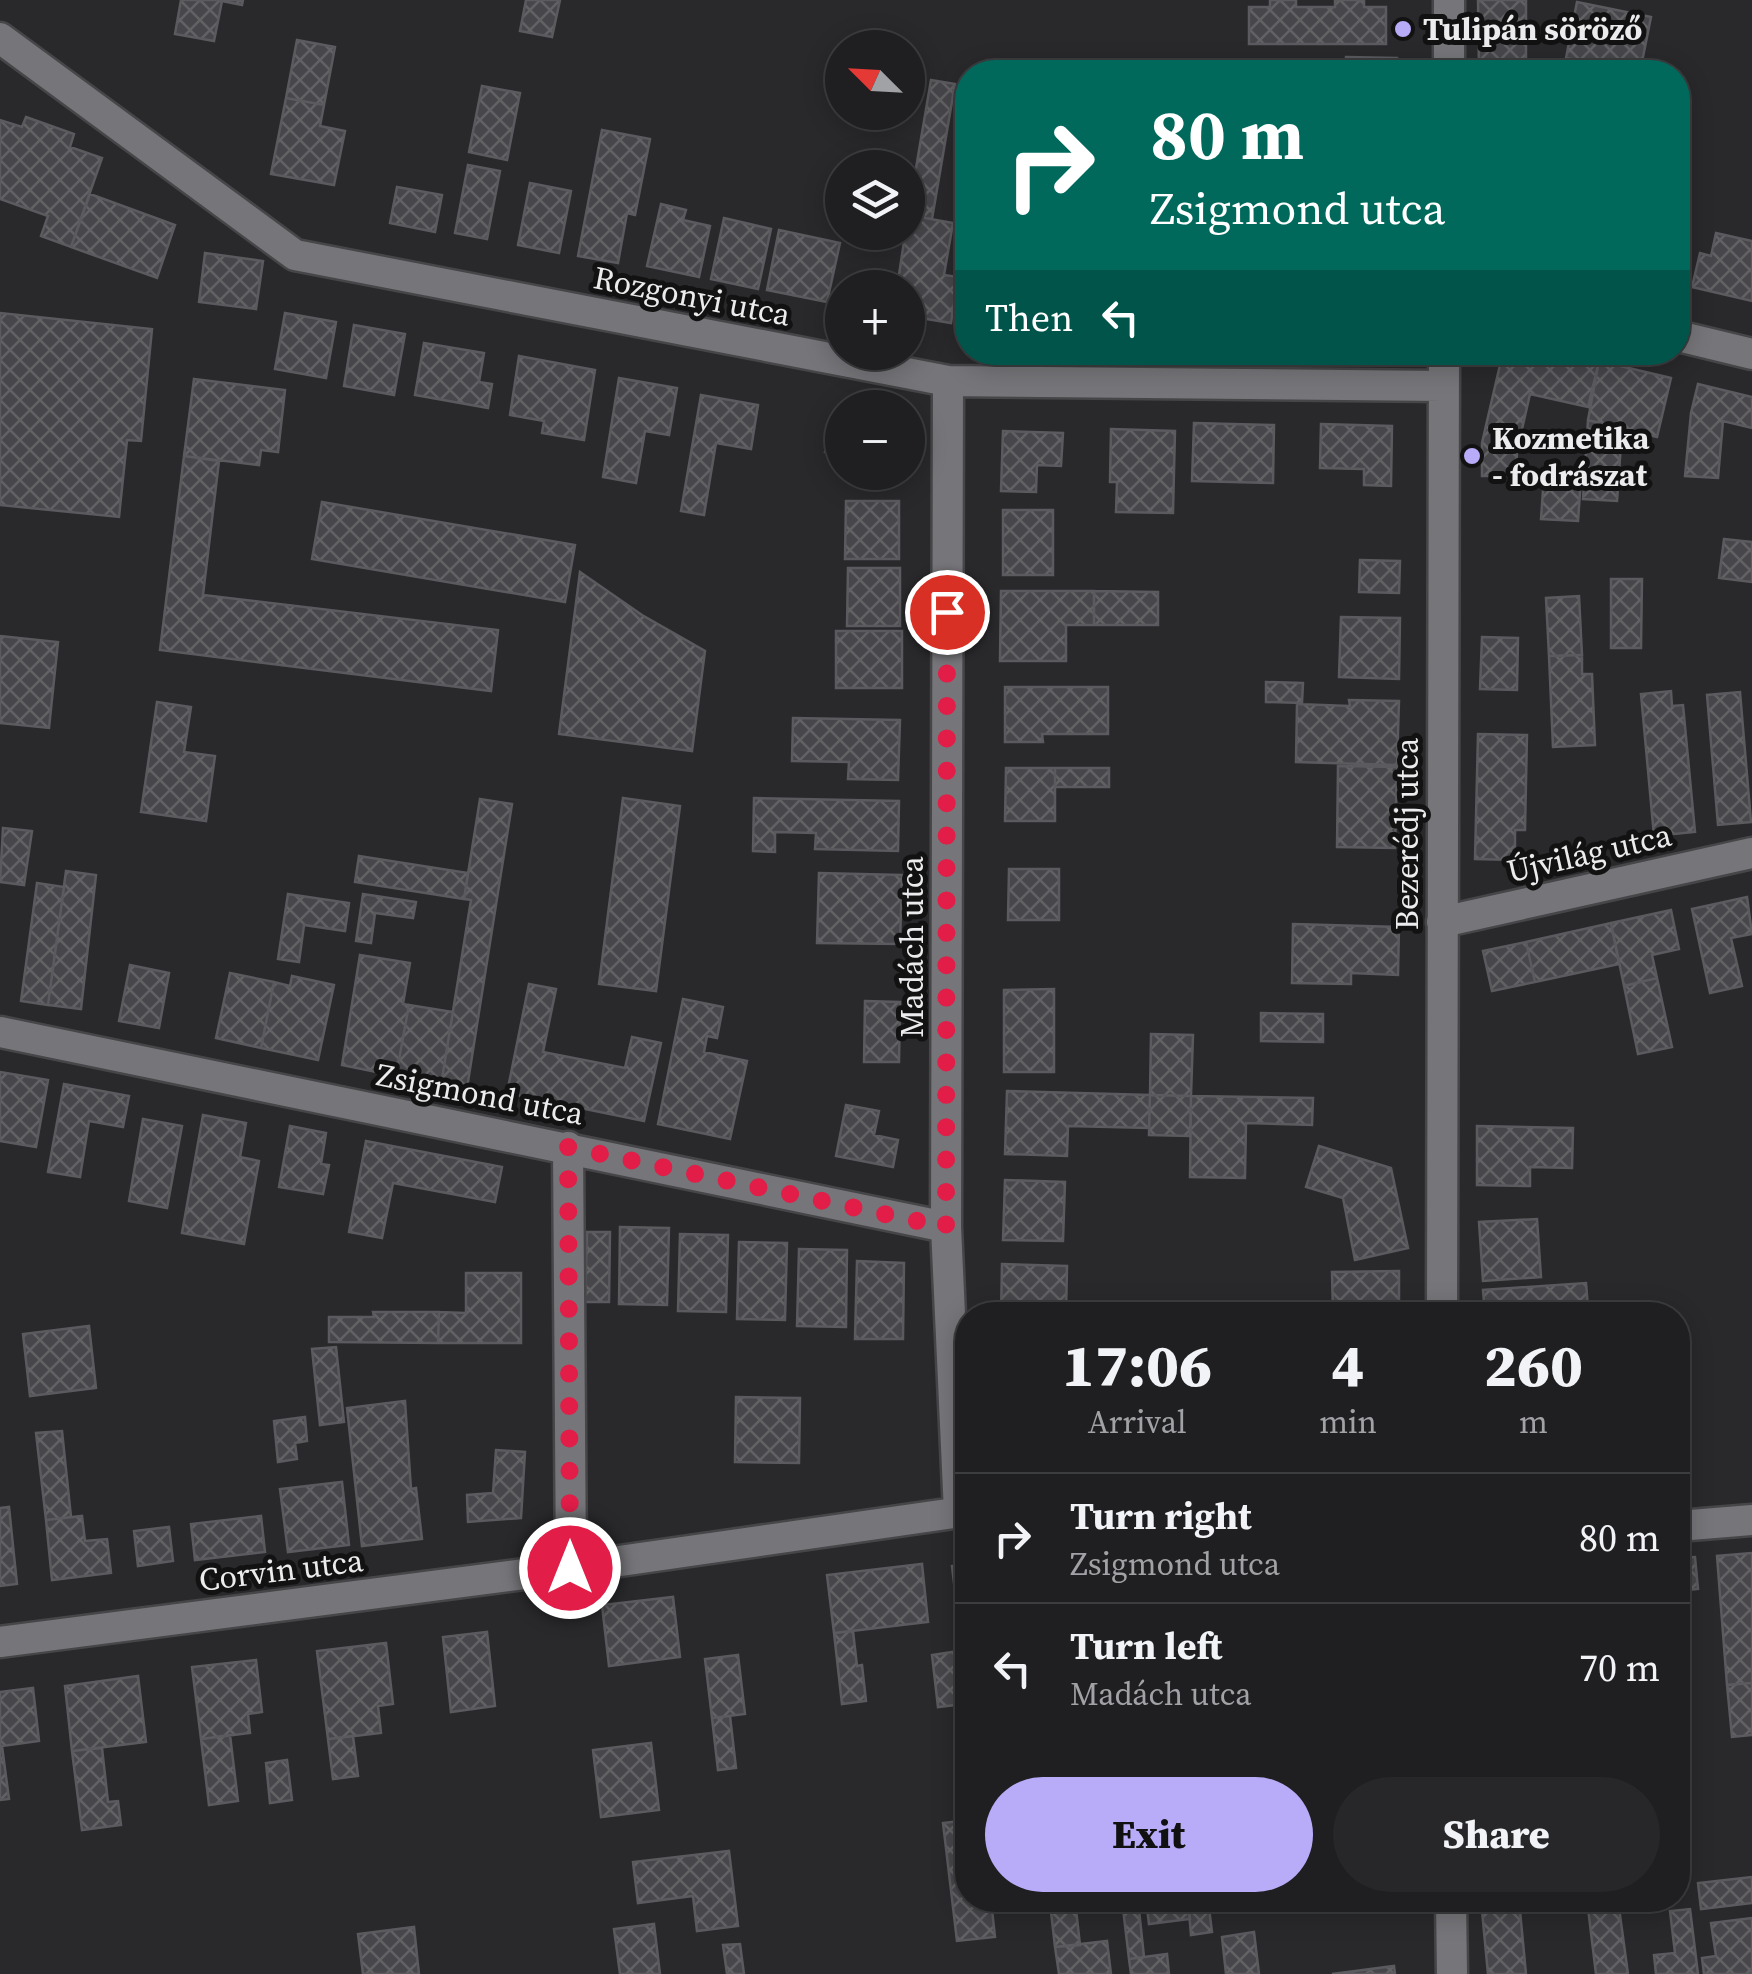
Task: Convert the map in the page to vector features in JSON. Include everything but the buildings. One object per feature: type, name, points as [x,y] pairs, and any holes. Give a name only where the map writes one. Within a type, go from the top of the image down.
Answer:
[{"type":"street","points":[[1448,60],[1449,0]]},
{"type":"street","name":"Rozgonyi utca","points":[[0,38],[295,255],[948,381],[1444,386]]},
{"type":"street","points":[[1690,339],[1752,354]]},
{"type":"street","name":"Bezerédj utca","points":[[1442,1302],[1444,365]]},
{"type":"street","name":"Madách utca","points":[[948,381],[946,1227],[955,1377]]},
{"type":"street","name":"Újvilág utca","points":[[1442,922],[1752,853]]},
{"type":"street","name":"Zsigmond utca","points":[[0,1032],[946,1227]]},
{"type":"street","points":[[568,1147],[570,1568]]},
{"type":"street","name":"Corvin utca","points":[[0,1642],[570,1568],[955,1512]]},
{"type":"street","points":[[1690,1525],[1752,1520]]},
{"type":"street","points":[[1451,1912],[1452,1974]]},
{"type":"place","name":"Tulipán söröző","points":[[1403,29]]},
{"type":"place","name":"Kozmetika - fodrászat","points":[[1472,456]]},
{"type":"route","points":[[570,1568],[568,1147],[946,1227],[947,612]]}]
